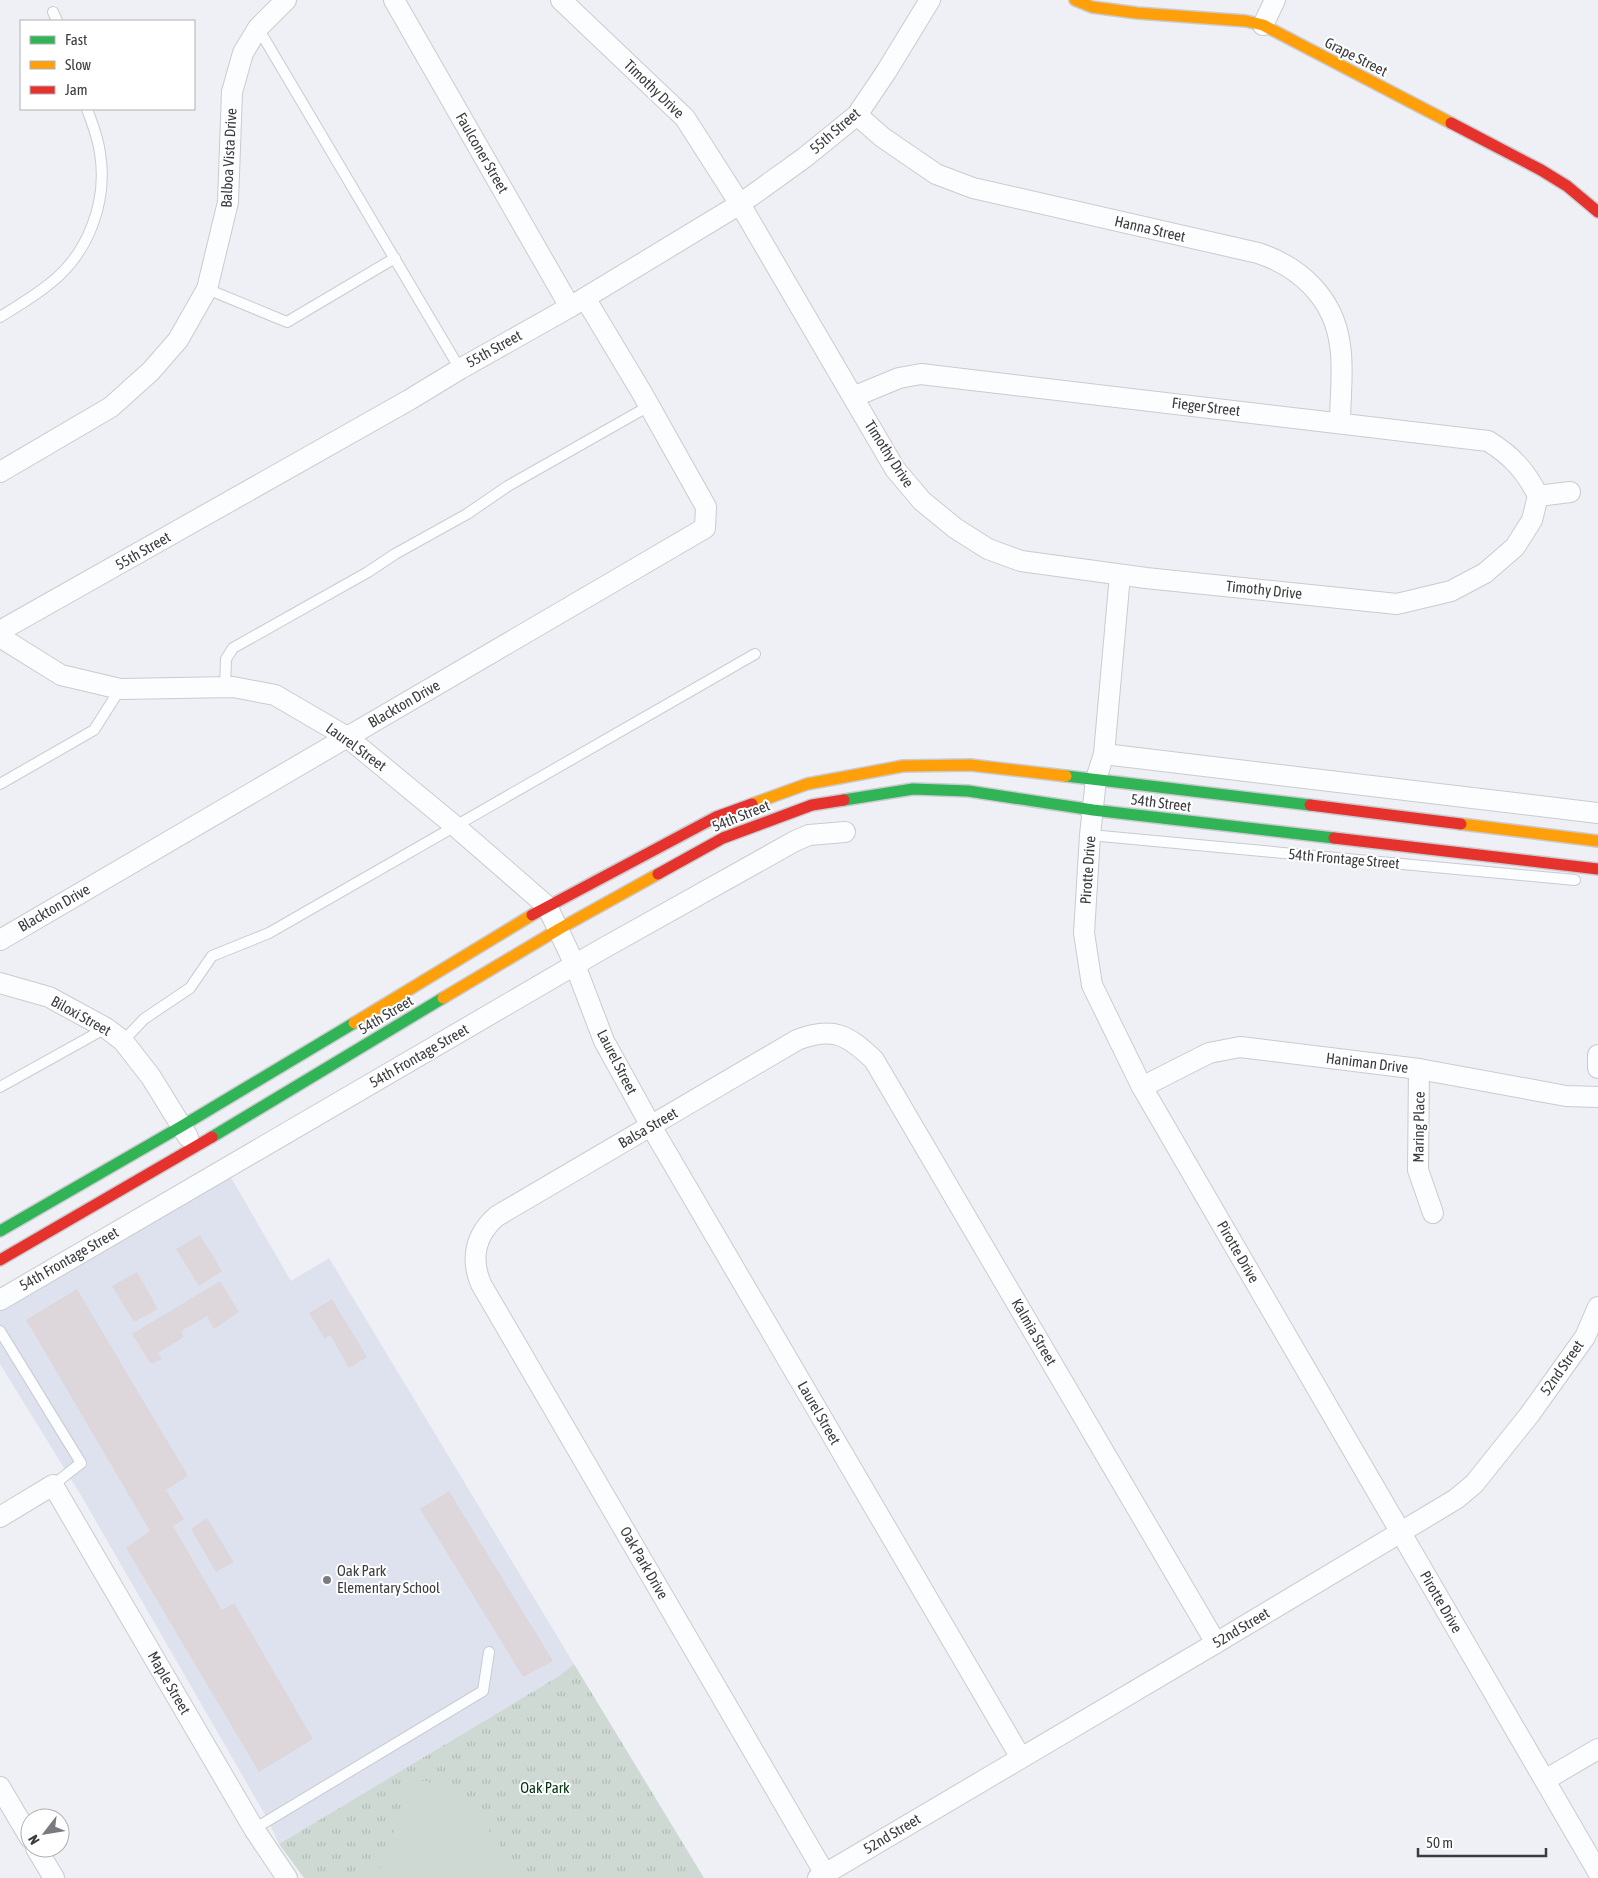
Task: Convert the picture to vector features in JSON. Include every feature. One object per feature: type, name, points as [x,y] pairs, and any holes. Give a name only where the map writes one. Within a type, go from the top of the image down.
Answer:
[{"type":"main road","name":"Grape Street","points":[[1075,0],[1092,6],[1138,13],[1246,21],[1263,25],[1540,170],[1567,186],[1598,212]]},
{"type":"main road","name":"54th Street","points":[[0,1231],[182,1126],[547,906],[716,817],[807,784],[903,766],[970,765],[1598,841]]},
{"type":"main road","name":"54th Street","points":[[0,1260],[194,1147],[559,929],[723,838],[812,805],[913,789],[968,791],[1093,810],[1598,869]]},
{"type":"street","name":"Balboa Vista Drive","points":[[0,472],[111,407],[151,371],[178,340],[207,289],[228,202],[232,92],[243,53],[258,28],[286,0]]},
{"type":"street","name":"Faulconer Street","points":[[394,0],[577,302],[650,406],[706,507],[705,528]]},
{"type":"street","name":"Timothy Drive","points":[[561,0],[685,118],[740,204],[899,475],[922,501],[955,528],[988,549],[1021,561],[1120,575],[1397,604],[1451,591],[1485,573],[1515,547],[1532,520],[1538,496]]},
{"type":"street","name":"55th Street","points":[[0,631],[409,400],[740,204],[804,158],[857,115],[930,0]]},
{"type":"street","points":[[1263,25],[1275,0]]},
{"type":"street","name":"Hanna Street","points":[[857,115],[882,137],[936,174],[973,188],[1258,253],[1287,265],[1312,286],[1323,299],[1337,330],[1341,363],[1340,422]]},
{"type":"street","name":"Fieger Street","points":[[853,397],[899,378],[921,374],[1488,440],[1512,458],[1522,469],[1538,496]]},
{"type":"street","points":[[1538,496],[1570,492]]},
{"type":"street","name":"Blackton Drive","points":[[0,940],[705,528]]},
{"type":"street","name":"Pirotte Drive","points":[[1120,575],[1104,754],[1096,779],[1090,835],[1084,933],[1092,986],[1142,1087],[1598,1872]]},
{"type":"street","name":"Laurel Street","points":[[0,637],[61,675],[120,689],[225,687],[276,695],[348,737],[547,906],[575,965],[604,1041],[651,1126],[1021,1758]]},
{"type":"street","points":[[1104,754],[1598,813]]},
{"type":"street","name":"54th Frontage Street","points":[[0,1300],[575,965],[795,841],[809,835],[846,832]]},
{"type":"street","name":"Biloxi Street","points":[[0,983],[49,997],[106,1028],[123,1041],[152,1077],[194,1147]]},
{"type":"street","name":"Balsa Street","points":[[476,1249],[483,1230],[497,1216],[797,1040],[816,1034],[838,1034]]},
{"type":"street","name":"Kalmia Street","points":[[838,1034],[856,1043],[874,1060],[1216,1643]]},
{"type":"street","name":"Haniman Drive","points":[[1142,1087],[1209,1053],[1240,1047],[1419,1070],[1566,1096],[1598,1097]]},
{"type":"street","points":[[1598,1055],[1598,1068]]},
{"type":"street","name":"Maring Place","points":[[1419,1070],[1418,1170],[1433,1213]]},
{"type":"street","name":"Oak Park Drive","points":[[476,1249],[476,1273],[480,1284],[822,1876]]},
{"type":"street","name":"52nd Street","points":[[822,1876],[1456,1499],[1474,1484],[1530,1414],[1585,1337],[1598,1307]]},
{"type":"street","points":[[0,1517],[53,1485]]},
{"type":"street","name":"Maple Street","points":[[53,1485],[254,1830],[287,1878]]},
{"type":"street","points":[[1545,1780],[1598,1749]]},
{"type":"street","points":[[0,1787],[20,1821]]},
{"type":"street","points":[[42,1858],[54,1878]]},
{"type":"lane","points":[[258,28],[460,369]]},
{"type":"lane","points":[[0,317],[48,286],[60,275],[80,250],[88,236],[98,205],[102,171],[97,137],[87,110]]},
{"type":"lane","points":[[207,289],[286,322],[395,258]]},
{"type":"lane","points":[[225,687],[226,659],[234,648],[467,514],[508,486],[650,406]]},
{"type":"lane","points":[[123,1041],[144,1019],[190,988],[212,956],[270,933],[755,654]]},
{"type":"lane","points":[[0,784],[94,730],[120,689]]},
{"type":"lane","name":"54th Frontage Street","points":[[1090,835],[1588,881]]},
{"type":"lane","points":[[0,1087],[106,1028]]},
{"type":"lane","points":[[0,1331],[81,1463],[53,1485]]},
{"type":"lane","points":[[254,1830],[483,1691],[489,1652]]},
{"type":"shaded area","name":"Oak Park Elementary School","points":[[229,1174],[291,1281],[329,1258],[574,1664],[559,1676],[279,1844],[268,1820],[82,1497],[0,1364],[0,1307]]},
{"type":"green space","name":"Oak Park","points":[[574,1664],[704,1878],[304,1878],[279,1844],[559,1676]]},
{"type":"green space","points":[[411,1781],[427,1781],[470,1808],[498,1842],[517,1878],[367,1878],[370,1867],[381,1868]]},
{"type":"building","points":[[200,1235],[222,1271],[199,1286],[176,1249]]},
{"type":"building","points":[[137,1272],[158,1309],[134,1322],[112,1286]]},
{"type":"building","points":[[220,1281],[239,1312],[214,1329],[207,1316],[181,1331],[184,1337],[158,1353],[162,1359],[151,1364],[132,1334]]},
{"type":"building","points":[[77,1289],[188,1476],[166,1490],[184,1519],[173,1526],[222,1610],[234,1603],[313,1739],[259,1772],[126,1548],[150,1531],[26,1320]]},
{"type":"building","points":[[332,1299],[367,1357],[349,1368],[330,1335],[325,1339],[309,1313]]},
{"type":"building","points":[[449,1491],[553,1661],[523,1677],[420,1509]]},
{"type":"building","points":[[207,1518],[234,1562],[216,1572],[191,1529]]},
{"type":"traffic: fast","points":[[1066,776],[1310,805]]},
{"type":"traffic: fast","points":[[844,800],[913,789],[968,791],[1093,810],[1334,838]]},
{"type":"traffic: fast","points":[[212,1137],[443,998]]},
{"type":"traffic: fast","points":[[0,1231],[182,1126],[354,1023]]},
{"type":"traffic: slow","points":[[1075,0],[1092,7],[1137,13],[1246,21],[1263,25],[1451,123]]},
{"type":"traffic: slow","points":[[752,804],[807,784],[903,766],[970,765],[1066,776]]},
{"type":"traffic: slow","points":[[1461,824],[1598,841]]},
{"type":"traffic: slow","points":[[443,998],[559,929],[658,874]]},
{"type":"traffic: slow","points":[[354,1023],[532,915]]},
{"type":"traffic: jam","points":[[1451,123],[1541,170],[1567,186],[1598,212]]},
{"type":"traffic: jam","points":[[658,874],[723,838],[812,805],[844,800]]},
{"type":"traffic: jam","points":[[532,915],[716,817],[752,804]]},
{"type":"traffic: jam","points":[[1310,805],[1461,824]]},
{"type":"traffic: jam","points":[[1334,838],[1598,869]]},
{"type":"traffic: jam","points":[[0,1260],[212,1137]]},
{"type":"place","name":"Oak Park Elementary School","points":[[327,1580]]}]
